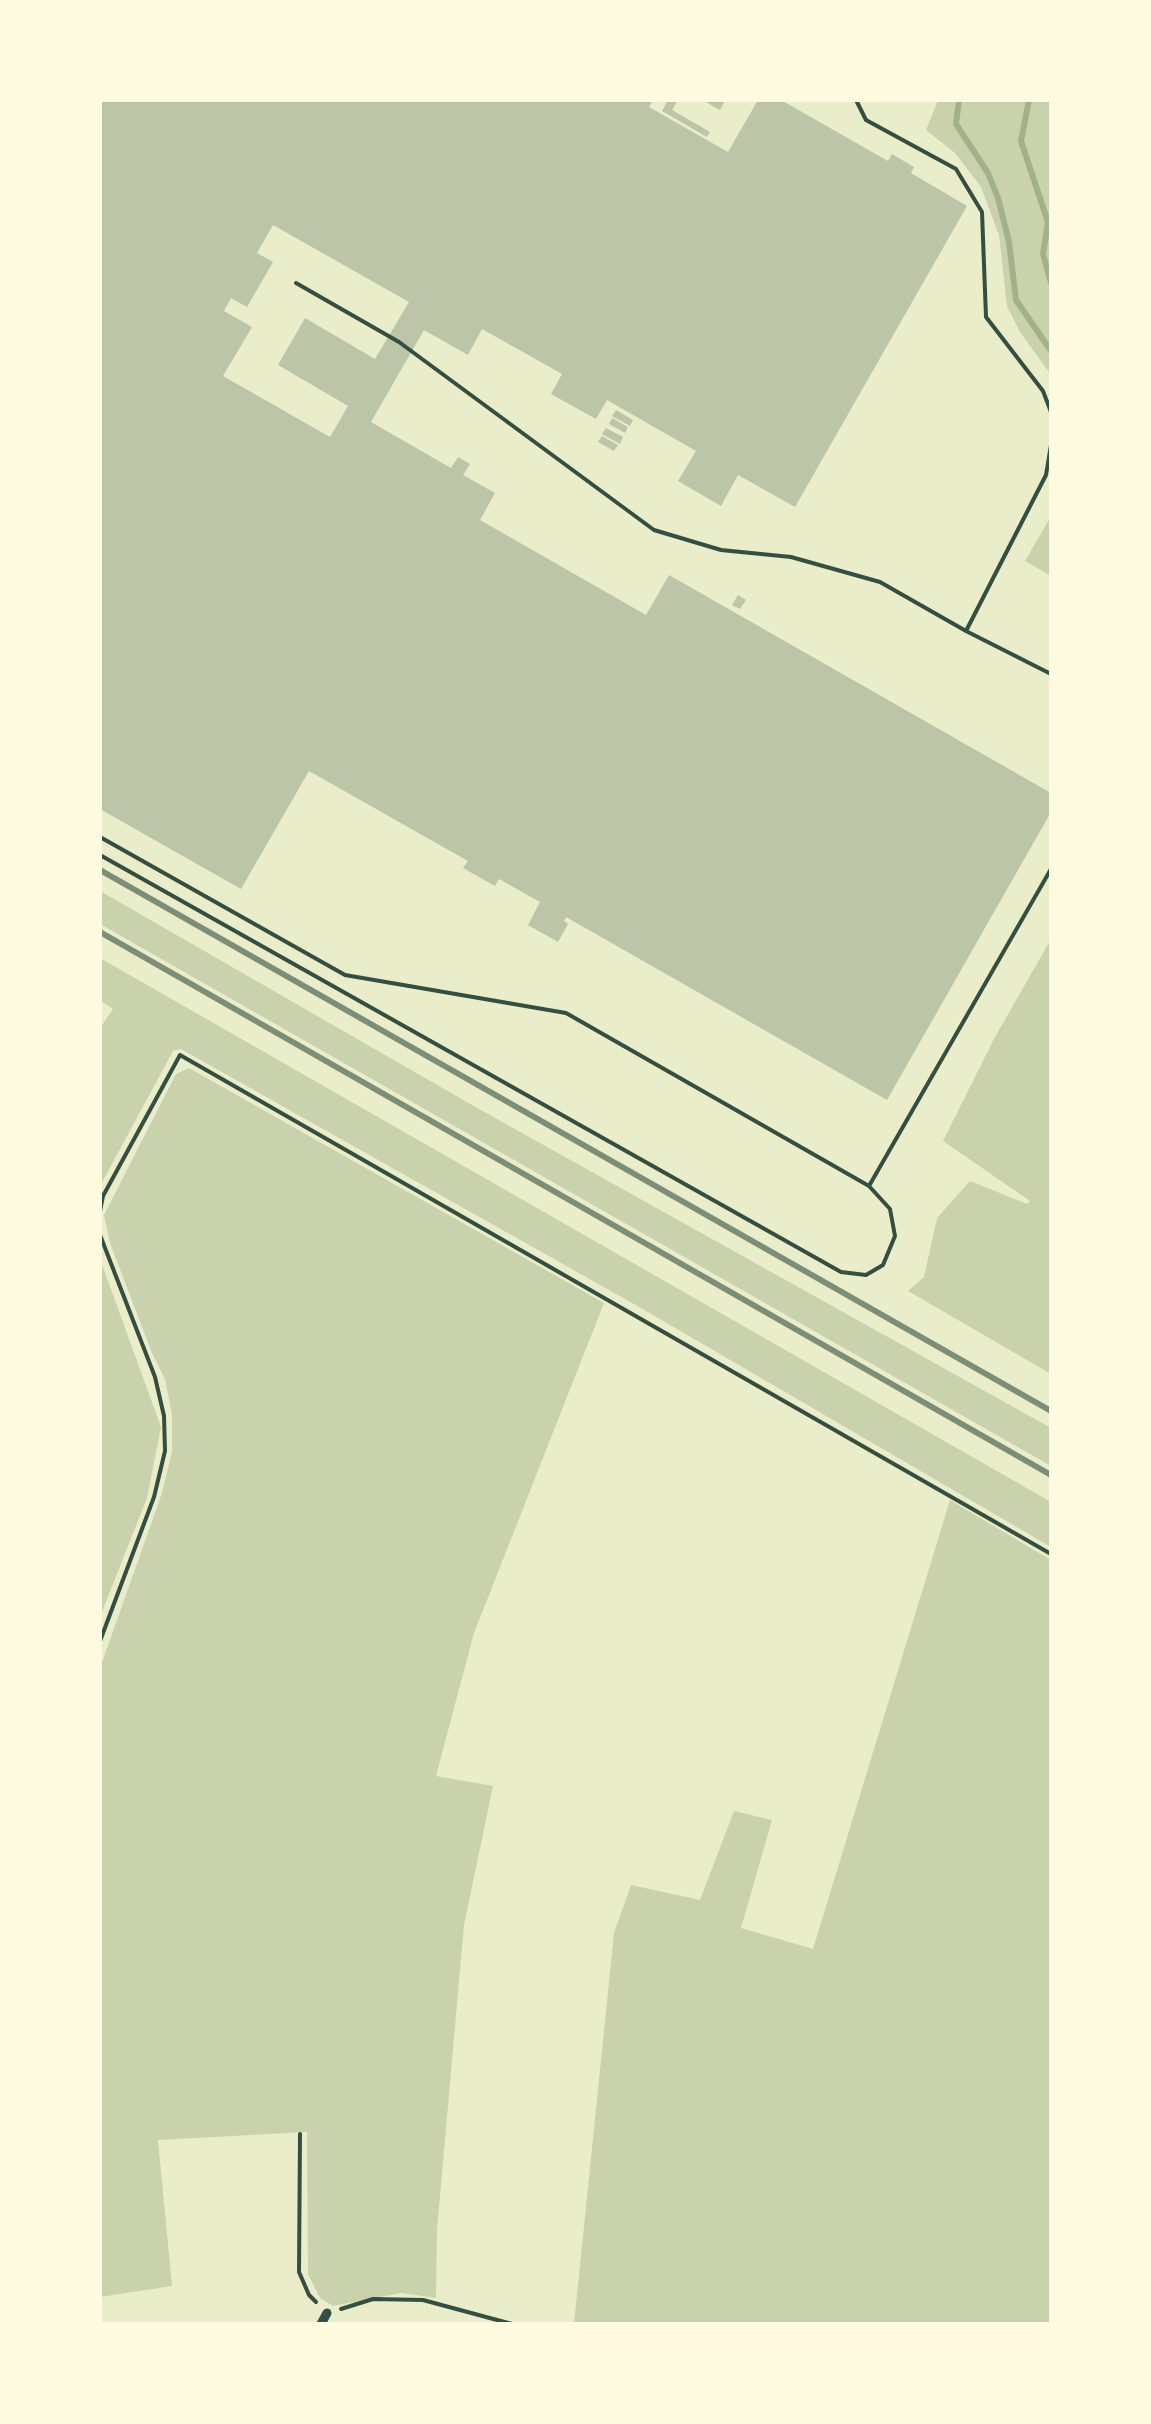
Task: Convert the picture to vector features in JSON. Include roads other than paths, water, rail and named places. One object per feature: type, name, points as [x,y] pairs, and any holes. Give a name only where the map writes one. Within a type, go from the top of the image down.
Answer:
[{"type":"street","points":[[322,2324],[327,2313]]},
{"type":"lane","points":[[856,100],[866,120],[956,170],[982,212],[986,317],[1043,390],[1051,412]]},
{"type":"lane","points":[[296,283],[400,342],[654,530],[721,550],[791,557],[880,582],[1051,674]]},
{"type":"lane","points":[[966,631],[1046,475],[1051,445]]},
{"type":"lane","points":[[100,836],[345,975],[566,1012],[869,1186],[890,1209],[895,1236],[883,1264],[866,1275],[841,1272],[100,855]]},
{"type":"lane","points":[[869,1186],[1051,869]]},
{"type":"waterway","points":[[959,100],[956,124],[988,173],[998,198],[1009,242],[1016,300],[1051,351]]},
{"type":"waterway","points":[[1029,100],[1021,141],[1048,222],[1043,254],[1051,283]]},
{"type":"railway","points":[[100,870],[1051,1411]]},
{"type":"railway","points":[[100,932],[1051,1475]]}]
